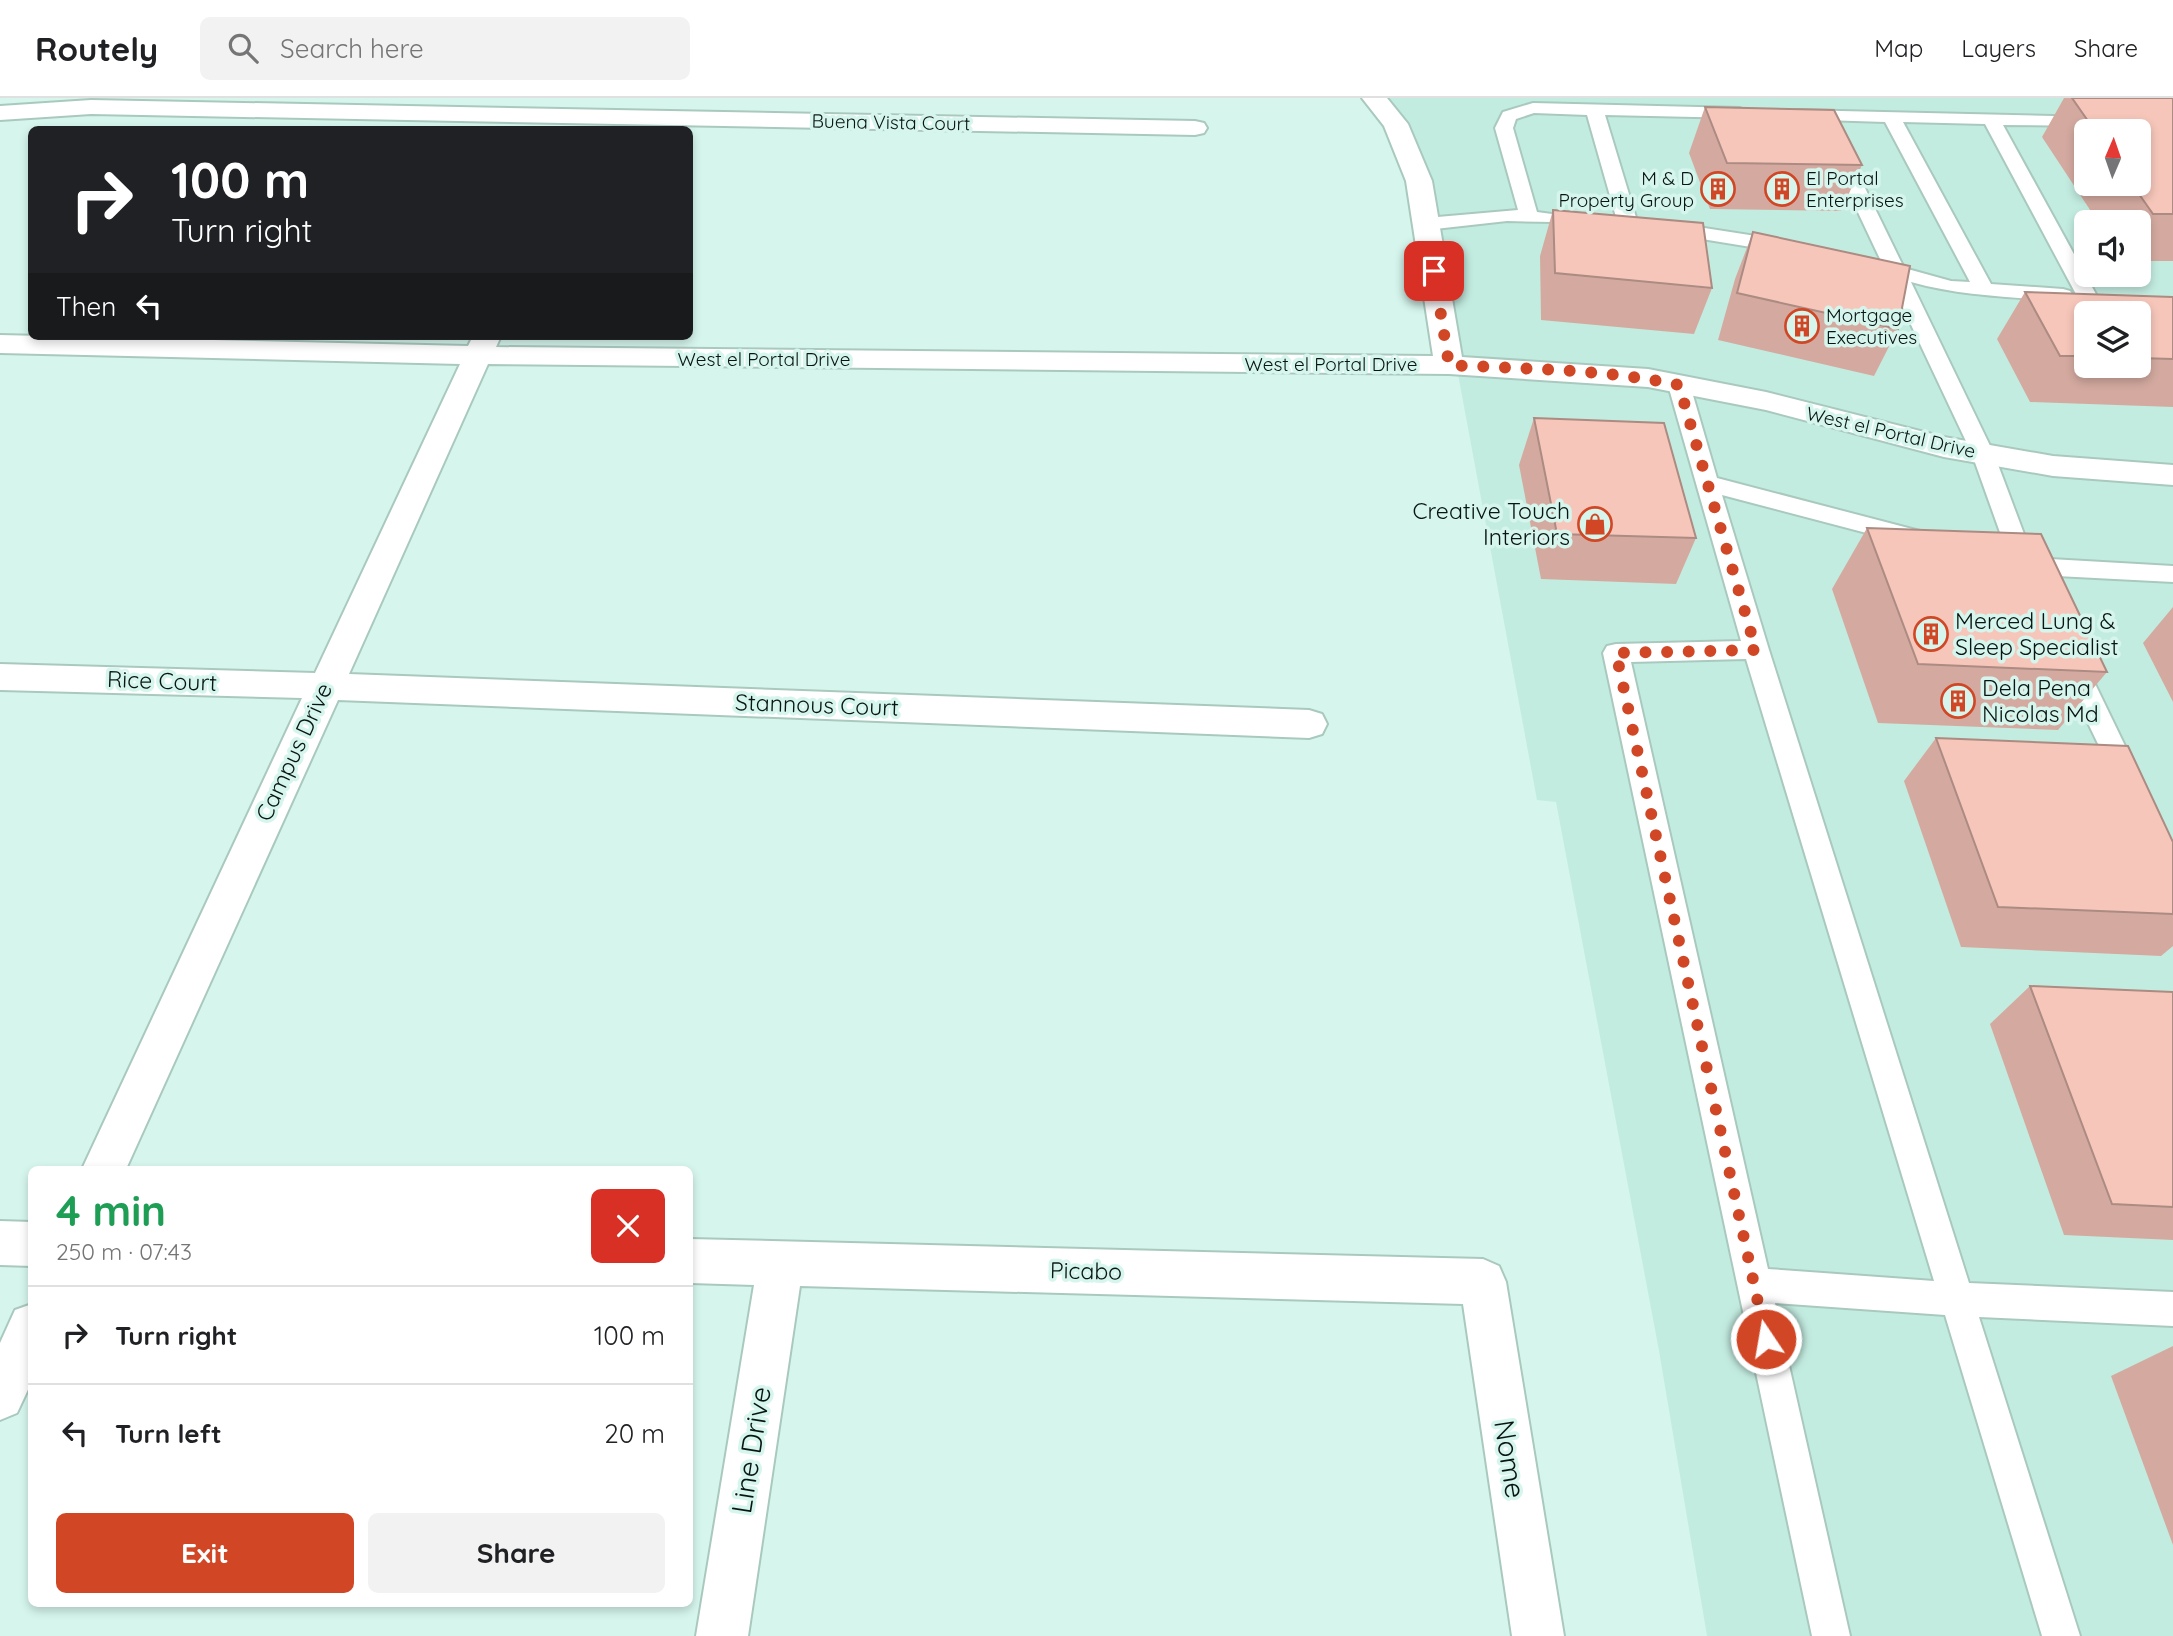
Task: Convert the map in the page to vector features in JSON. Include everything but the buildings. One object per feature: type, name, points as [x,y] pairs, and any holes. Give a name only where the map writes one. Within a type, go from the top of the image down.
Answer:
[{"type":"street","points":[[1374,98],[1396,124],[1419,180],[1449,365]]},
{"type":"street","name":"Buena Vista Court","points":[[0,113],[91,107],[1195,128]]},
{"type":"street","name":"West el Portal Drive","points":[[0,344],[483,346],[1449,365],[1648,378],[1766,401],[1944,447],[2053,466],[2173,475]]},
{"type":"street","name":"Campus Drive","points":[[105,1166],[324,686],[483,346]]},
{"type":"street","name":"Rice Court","points":[[0,677],[324,686]]},
{"type":"street","name":"Stannous Court","points":[[324,686],[1309,724]]},
{"type":"street","points":[[0,1243],[28,1244]]},
{"type":"street","name":"Picabo","points":[[693,1261],[1483,1282]]},
{"type":"street","name":"Line Drive","points":[[722,1636],[780,1264]]},
{"type":"street","name":"Nome","points":[[1483,1282],[1538,1636]]},
{"type":"street","points":[[0,1396],[28,1336]]},
{"type":"lane","points":[[1529,217],[1504,128],[1509,116],[1533,108],[1754,114]]},
{"type":"lane","points":[[1595,110],[1628,224]]},
{"type":"lane","points":[[1781,114],[2074,122]]},
{"type":"lane","points":[[1821,115],[1983,454],[2024,566],[2036,591]]},
{"type":"lane","points":[[1891,117],[1984,290]]},
{"type":"lane","points":[[1991,119],[2087,296]]},
{"type":"lane","points":[[1426,224],[1507,215],[1566,219]]},
{"type":"lane","points":[[1602,221],[1727,236],[1806,250]]},
{"type":"lane","points":[[1857,261],[1950,287],[2112,297]]},
{"type":"lane","points":[[1679,385],[1756,650],[2061,1636]]},
{"type":"lane","points":[[1707,483],[1932,542]]},
{"type":"lane","points":[[1998,559],[2024,566],[2173,574]]},
{"type":"lane","points":[[2060,639],[2137,798]]},
{"type":"lane","points":[[1756,650],[1616,653],[1831,1636]]},
{"type":"lane","points":[[1754,1285],[1957,1299],[2173,1309]]},
{"type":"shaded area","points":[[1361,98],[2173,98],[2173,1636],[1707,1636],[1659,1351],[1556,802],[1537,800],[1447,315],[1403,156]]},
{"type":"place","name":"M & D Property Group","points":[[1718,189]]},
{"type":"place","name":"El Portal Enterprises","points":[[1782,189]]},
{"type":"place","name":"Mortgage Executives","points":[[1802,326]]},
{"type":"place","name":"Creative Touch Interiors","points":[[1595,524]]},
{"type":"place","name":"Merced Lung & Sleep Specialist","points":[[1931,634]]},
{"type":"place","name":"Dela Pena Nicolas Md","points":[[1958,701]]},
{"type":"route","points":[[1434,271],[1449,365],[1648,378],[1679,385],[1756,650],[1616,653],[1766,1339]]}]
